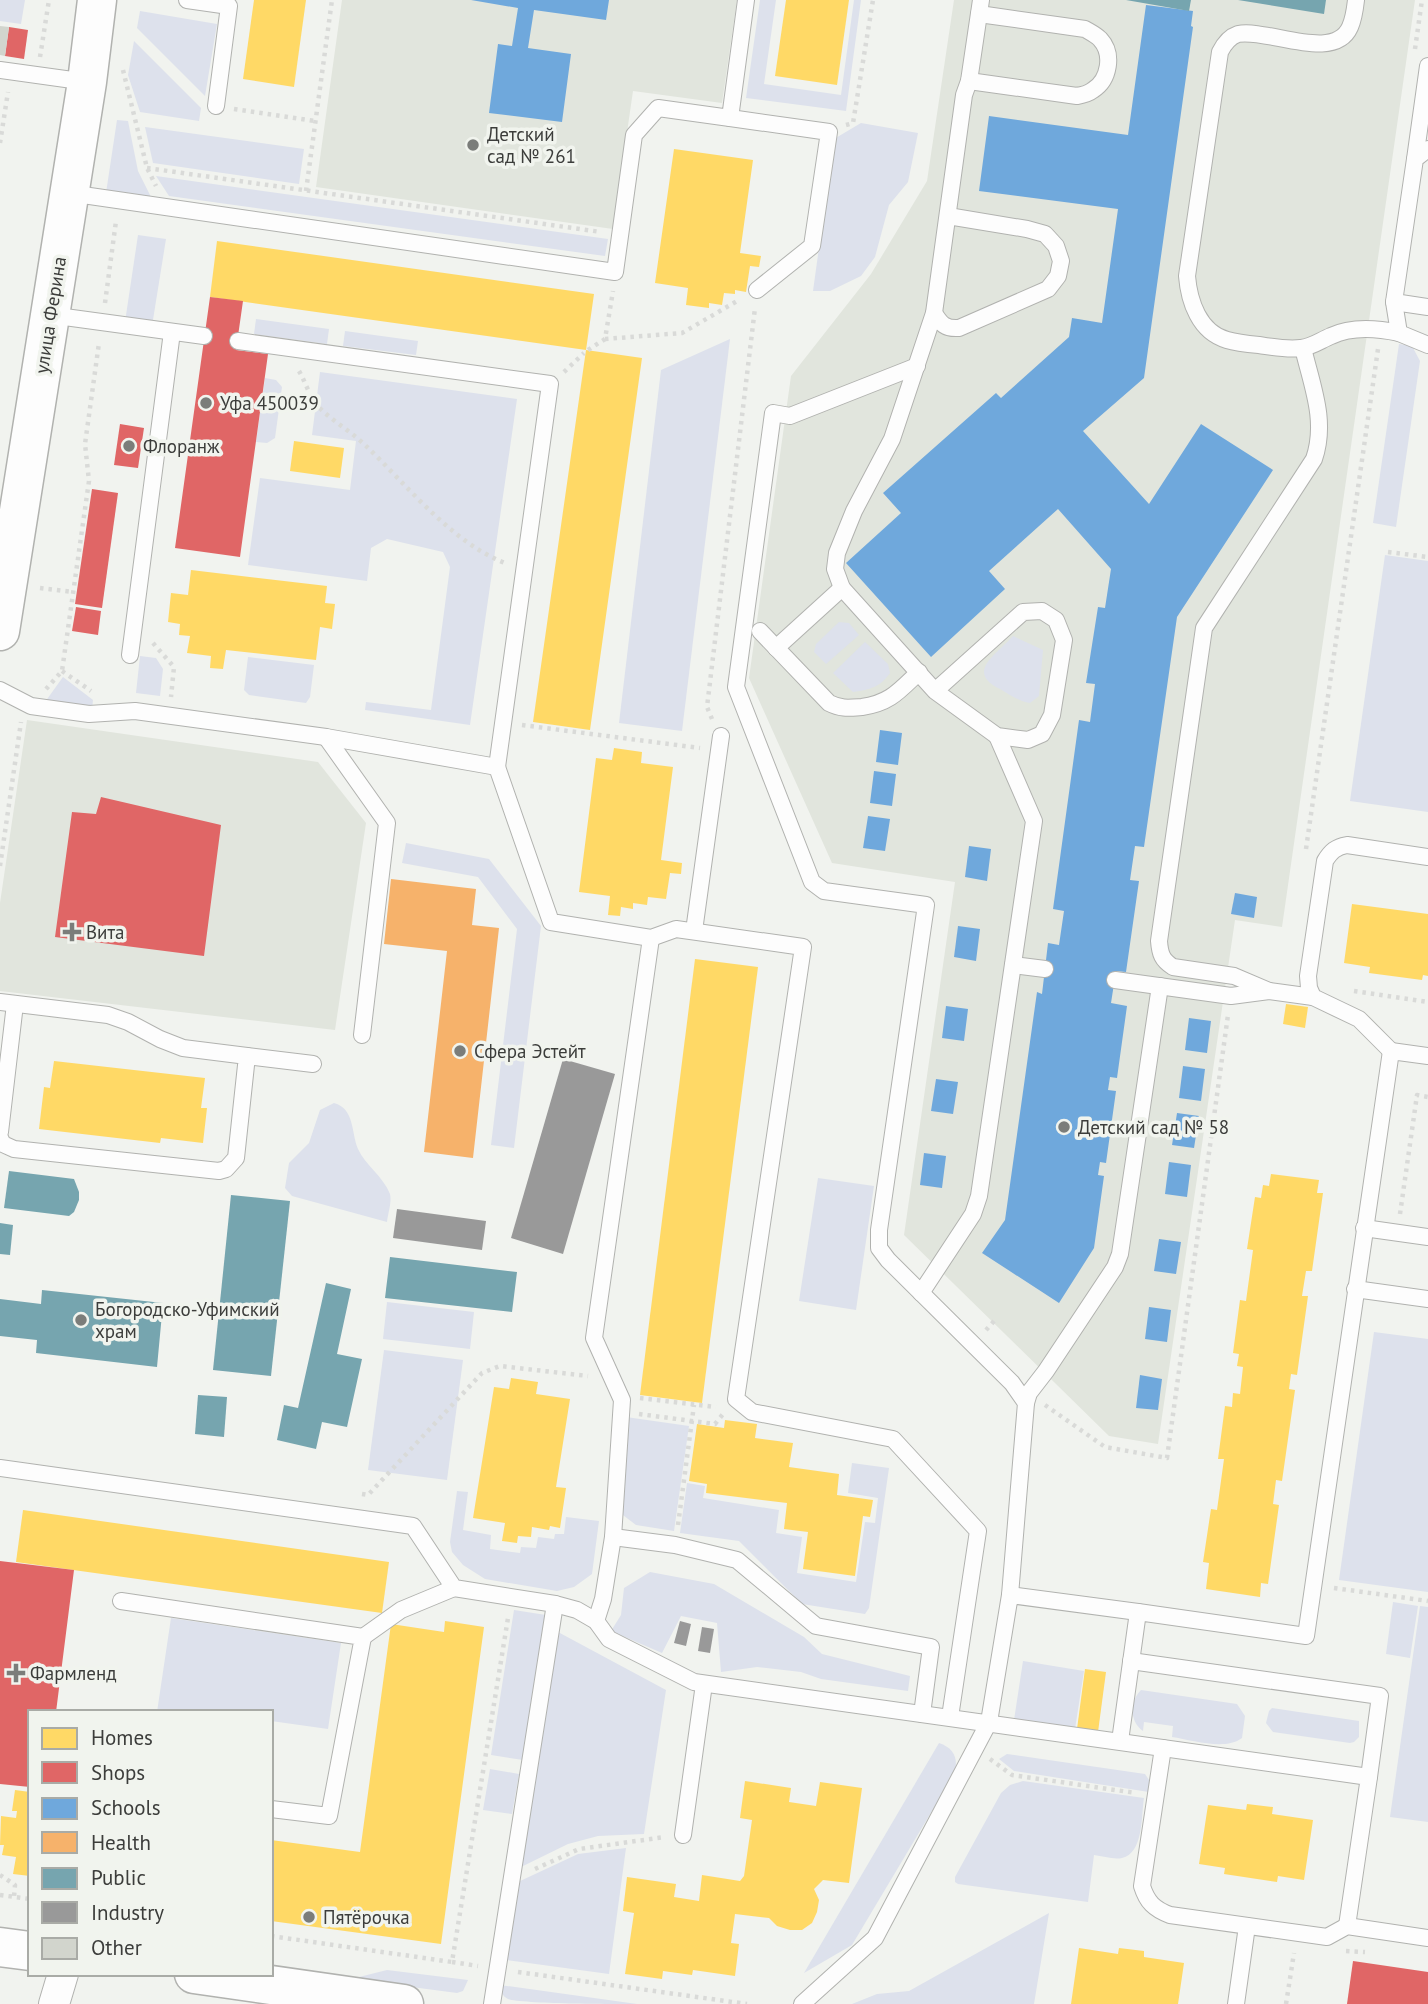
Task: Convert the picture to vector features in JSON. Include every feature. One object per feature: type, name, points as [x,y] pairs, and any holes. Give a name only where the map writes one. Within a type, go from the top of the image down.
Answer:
[{"type":"main road","name":"улица Ферина","points":[[1,617],[50,315],[86,196],[86,82],[97,0]]},
{"type":"main road","points":[[0,1947],[28,1951]]},
{"type":"main road","points":[[205,1976],[335,1999],[404,2004]]},
{"type":"street","points":[[54,2004],[62,1976]]},
{"type":"lane","points":[[187,0],[229,6],[216,106]]},
{"type":"lane","points":[[730,118],[746,0]]},
{"type":"lane","points":[[1356,0],[1350,29],[1333,43],[1317,44],[1248,34],[1236,35],[1226,42],[1220,52],[1187,276],[1188,292],[1202,322],[1226,340],[1287,349],[1303,348],[1347,330],[1379,329],[1399,332],[1428,345]]},
{"type":"lane","points":[[935,691],[1023,612],[1042,611],[1056,620],[1064,640],[1052,715],[1042,734],[1028,740],[997,736],[935,691],[842,587],[835,569],[837,553],[855,511],[892,439],[934,313],[964,95],[969,81],[980,7],[1085,29],[1099,38],[1104,45],[1108,66],[1100,85],[1091,92],[1077,96],[969,81]]},
{"type":"lane","points":[[1399,332],[1394,302],[1428,66]]},
{"type":"lane","points":[[0,70],[86,82]]},
{"type":"lane","points":[[86,196],[615,272],[634,135],[658,108],[730,118],[834,126],[812,246],[757,290]]},
{"type":"lane","points":[[1415,159],[1428,149]]},
{"type":"lane","points":[[934,313],[942,325],[950,329],[959,328],[1048,289],[1058,275],[1061,261],[1056,246],[1045,234],[948,216]]},
{"type":"lane","points":[[1394,302],[1428,307]]},
{"type":"lane","points":[[50,315],[204,336]]},
{"type":"lane","points":[[130,655],[172,332]]},
{"type":"lane","points":[[238,341],[550,384],[497,767],[551,922],[651,938],[676,929],[803,947],[736,1399],[752,1412],[893,1439],[978,1531],[950,1717]]},
{"type":"lane","points":[[1303,348],[1320,420],[1320,440],[1314,459],[1204,628],[1158,941],[1160,953],[1165,962],[1173,967],[1234,976],[1269,991],[1312,997],[1359,1019],[1391,1051],[1428,1056]]},
{"type":"lane","points":[[917,366],[790,416],[773,414],[736,687],[812,882],[824,891],[926,905],[879,1230],[880,1248],[888,1260],[1027,1398]]},
{"type":"lane","points":[[776,648],[842,587]]},
{"type":"lane","points":[[760,631],[829,703],[845,709],[887,701],[919,672]]},
{"type":"lane","points":[[0,690],[31,706],[89,714],[135,711],[326,737],[497,767]]},
{"type":"lane","points":[[921,1293],[973,1214],[979,1196],[1034,821],[997,736]]},
{"type":"lane","points":[[326,737],[387,823],[362,1035]]},
{"type":"lane","points":[[694,931],[720,743]]},
{"type":"lane","points":[[1312,997],[1308,976],[1325,861],[1329,853],[1347,845],[1428,857]]},
{"type":"lane","points":[[596,1621],[603,1599],[613,1536],[622,1400],[594,1338],[651,938]]},
{"type":"lane","points":[[1013,965],[1045,969]]},
{"type":"lane","points":[[1115,980],[1231,996],[1269,991]]},
{"type":"lane","points":[[802,2004],[875,1938],[989,1722],[1010,1595],[1027,1398],[1115,1267],[1120,1254],[1160,986]]},
{"type":"lane","points":[[0,1132],[7,1003],[108,1015],[183,1048],[313,1064]]},
{"type":"lane","points":[[1010,1595],[1306,1636],[1391,1051]]},
{"type":"lane","points":[[0,1139],[3,1144],[14,1149],[219,1171],[231,1165],[236,1158],[247,1056]]},
{"type":"lane","points":[[1364,1228],[1428,1237]]},
{"type":"lane","points":[[1355,1289],[1428,1299]]},
{"type":"lane","points":[[0,1468],[413,1526],[454,1588]]},
{"type":"lane","points":[[613,1536],[675,1545],[737,1560],[816,1626],[931,1647],[922,1714]]},
{"type":"lane","points":[[273,1809],[329,1816],[363,1637],[401,1610],[454,1588],[577,1610],[596,1621],[609,1639],[694,1682],[1369,1777]]},
{"type":"lane","points":[[121,1601],[363,1637]]},
{"type":"lane","points":[[492,2004],[555,1604]]},
{"type":"lane","points":[[1120,1741],[1138,1612]]},
{"type":"lane","points":[[1131,1661],[1380,1696],[1347,1926]]},
{"type":"lane","points":[[683,1835],[704,1684]]},
{"type":"lane","points":[[1163,1748],[1142,1886],[1146,1899],[1156,1909],[1170,1915],[1326,1937],[1347,1926],[1428,1938]]},
{"type":"lane","points":[[1236,2004],[1247,1926]]},
{"type":"path","points":[[306,191],[332,0]]},
{"type":"path","points":[[853,123],[873,0]]},
{"type":"path","points":[[1415,52],[1422,0]]},
{"type":"path","points":[[122,66],[148,168],[162,197],[162,206]]},
{"type":"path","points":[[216,106],[315,121]]},
{"type":"path","points":[[834,126],[853,123]]},
{"type":"path","points":[[834,126],[853,123]]},
{"type":"path","points":[[148,168],[621,235]]},
{"type":"path","points":[[0,866],[22,712],[31,706],[62,671],[89,481],[85,444],[118,208],[86,196]]},
{"type":"path","points":[[605,339],[615,272]]},
{"type":"path","points":[[588,350],[605,339],[682,333],[757,290]]},
{"type":"path","points":[[504,722],[720,743],[707,707],[757,290]]},
{"type":"path","points":[[1304,862],[1379,329]]},
{"type":"path","points":[[297,367],[316,404],[365,444],[407,488],[483,554],[525,569]]},
{"type":"path","points":[[1388,552],[1428,557]]},
{"type":"path","points":[[40,588],[73,592]]},
{"type":"path","points":[[1351,990],[1428,1002]]},
{"type":"path","points":[[1027,1398],[1105,1447],[1167,1458],[1231,996]]},
{"type":"path","points":[[1399,1221],[1417,1095],[1428,1097]]},
{"type":"path","points":[[368,1495],[482,1373],[500,1366],[595,1377],[610,1375]]},
{"type":"path","points":[[632,1396],[716,1407]]},
{"type":"path","points":[[675,1545],[694,1405]]},
{"type":"path","points":[[621,1411],[715,1424]]},
{"type":"path","points":[[1312,1585],[1428,1601]]},
{"type":"path","points":[[452,1962],[511,1597]]},
{"type":"path","points":[[975,1749],[1012,1775],[1156,1796]]},
{"type":"path","points":[[512,1879],[579,1849],[683,1835]]},
{"type":"path","points":[[0,1875],[15,1885],[14,1897]]},
{"type":"path","points":[[0,1895],[28,1899]]},
{"type":"path","points":[[273,1936],[747,2004]]},
{"type":"path","points":[[1286,2004],[1295,1944]]},
{"type":"path","points":[[1335,1949],[1368,1952]]},
{"type":"shaded area","points":[[0,0],[25,0],[21,24],[0,21]]},
{"type":"shaded area","name":"Детский сад № 261","points":[[342,0],[737,0],[722,103],[633,91],[613,229],[316,187]]},
{"type":"shaded area","points":[[760,0],[776,0],[764,84],[841,95],[854,0],[861,0],[846,111],[746,98]]},
{"type":"shaded area","points":[[954,0],[1415,0],[1282,927],[1235,920],[1158,1444],[1109,1436],[904,1235],[955,882],[832,863],[749,678],[791,376],[871,274],[927,181]]},
{"type":"shaded area","points":[[140,11],[217,24],[205,96],[137,28]]},
{"type":"shaded area","points":[[134,41],[201,108],[199,121],[140,112],[128,75]]},
{"type":"shaded area","points":[[117,120],[128,121],[138,171],[152,199],[106,193]]},
{"type":"shaded area","points":[[861,123],[918,133],[908,182],[889,205],[875,257],[861,276],[830,291],[813,291],[834,139]]},
{"type":"shaded area","points":[[145,127],[304,149],[299,184],[153,163]]},
{"type":"shaded area","points":[[156,176],[608,239],[605,256],[169,196]]},
{"type":"shaded area","points":[[138,235],[166,239],[152,326],[125,322]]},
{"type":"shaded area","points":[[256,319],[329,329],[327,344],[254,334]]},
{"type":"shaded area","points":[[345,331],[418,341],[416,355],[343,346]]},
{"type":"shaded area","points":[[730,339],[682,731],[619,723],[661,370]]},
{"type":"shaded area","points":[[1399,344],[1412,346],[1420,361],[1396,527],[1373,523]]},
{"type":"shaded area","points":[[320,372],[517,399],[470,725],[365,710],[366,702],[431,710],[450,567],[443,552],[387,539],[371,548],[367,581],[248,565],[260,478],[350,490],[356,441],[312,435]]},
{"type":"shaded area","points":[[265,378],[276,380],[282,387],[275,438],[267,443],[256,442]]},
{"type":"shaded area","points":[[1385,555],[1428,561],[1428,812],[1350,801]]},
{"type":"shaded area","points":[[839,622],[849,623],[859,635],[826,664],[814,652],[816,644]]},
{"type":"shaded area","points":[[1013,636],[1043,650],[1039,696],[1030,703],[990,683],[985,676],[987,663]]},
{"type":"shaded area","points":[[865,642],[888,664],[890,673],[874,687],[853,692],[833,673]]},
{"type":"shaded area","points":[[140,656],[156,658],[163,669],[160,696],[136,693]]},
{"type":"shaded area","points":[[248,657],[314,665],[310,697],[306,703],[249,695],[244,690]]},
{"type":"shaded area","points":[[63,677],[93,700],[92,709],[45,702]]},
{"type":"shaded area","points":[[27,720],[318,762],[366,823],[335,1030],[0,991],[0,903]]},
{"type":"shaded area","points":[[406,843],[489,859],[541,926],[514,1148],[491,1145],[517,929],[478,877],[402,863]]},
{"type":"shaded area","points":[[334,1103],[346,1110],[358,1149],[390,1194],[387,1222],[292,1196],[285,1188],[289,1163],[309,1143],[320,1110]]},
{"type":"shaded area","points":[[818,1178],[874,1186],[856,1310],[799,1301]]},
{"type":"shaded area","points":[[387,1302],[474,1312],[470,1349],[383,1339]]},
{"type":"shaded area","points":[[1374,1332],[1428,1339],[1428,1592],[1339,1580]]},
{"type":"shaded area","points":[[384,1350],[463,1360],[447,1480],[368,1470]]},
{"type":"shaded area","points":[[626,1417],[689,1426],[674,1531],[636,1525],[619,1512]]},
{"type":"shaded area","points":[[852,1463],[889,1468],[869,1608],[865,1614],[802,1604],[739,1541],[680,1533],[687,1483],[705,1486],[703,1498],[779,1510],[776,1533],[802,1537],[797,1573],[856,1582],[865,1522],[875,1523],[878,1498],[848,1493]]},
{"type":"shaded area","points":[[457,1491],[468,1492],[463,1530],[491,1535],[490,1549],[520,1553],[521,1547],[536,1548],[538,1537],[554,1539],[555,1534],[564,1534],[566,1517],[599,1521],[592,1574],[574,1587],[557,1591],[485,1579],[463,1565],[452,1552],[450,1542]]},
{"type":"shaded area","points":[[650,1572],[714,1584],[804,1637],[822,1654],[910,1676],[908,1691],[757,1667],[721,1672],[717,1623],[681,1616],[662,1653],[611,1631],[621,1615],[624,1588]]},
{"type":"shaded area","points":[[1393,1602],[1418,1606],[1410,1658],[1386,1654]]},
{"type":"shaded area","points":[[1420,1606],[1428,1607],[1428,1822],[1390,1817]]},
{"type":"shaded area","points":[[514,1610],[546,1615],[523,1760],[491,1755]]},
{"type":"shaded area","points":[[171,1618],[341,1643],[328,1729],[273,1721],[273,1710],[157,1710]]},
{"type":"shaded area","points":[[558,1632],[666,1690],[644,1834],[598,1836],[568,1844],[519,1868]]},
{"type":"shaded area","points":[[1023,1661],[1084,1671],[1075,1729],[1014,1720]]},
{"type":"shaded area","points":[[1141,1690],[1237,1704],[1245,1716],[1242,1738],[1227,1744],[1198,1742],[1172,1737],[1173,1726],[1144,1722],[1143,1731],[1133,1717],[1133,1705]]},
{"type":"shaded area","points":[[1272,1708],[1359,1721],[1359,1737],[1350,1743],[1273,1732],[1266,1723]]},
{"type":"shaded area","points":[[939,1743],[954,1755],[954,1774],[852,1945],[804,1973]]},
{"type":"shaded area","points":[[1007,1754],[1145,1774],[1149,1780],[1149,1792],[1014,1771],[999,1759]]},
{"type":"shaded area","points":[[490,1769],[519,1774],[512,1814],[483,1810]]},
{"type":"shaded area","points":[[1023,1781],[1144,1798],[1138,1841],[1129,1855],[1112,1858],[1094,1855],[1088,1902],[955,1882],[955,1877],[1001,1793],[1010,1785]]},
{"type":"shaded area","points":[[626,1848],[609,1974],[507,1960],[518,1882],[578,1854]]},
{"type":"shaded area","points":[[1049,1913],[1034,2004],[852,2004],[877,1994],[909,1991]]},
{"type":"shaded area","points":[[387,1970],[468,1980],[463,1991],[457,1993],[351,1979]]},
{"type":"shaded area","points":[[500,1985],[637,2004],[517,2001],[504,1997]]},
{"type":"building: Homes","points":[[254,0],[306,0],[294,87],[243,79]]},
{"type":"building: Homes","points":[[786,0],[849,0],[837,85],[775,76]]},
{"type":"building: Homes","points":[[674,149],[753,160],[740,253],[761,256],[759,267],[750,266],[746,292],[735,290],[735,294],[724,293],[722,305],[709,303],[709,308],[686,305],[688,288],[655,283]]},
{"type":"building: Homes","points":[[217,241],[594,294],[586,350],[210,297]]},
{"type":"building: Homes","points":[[586,350],[642,358],[590,730],[533,722]]},
{"type":"building: Homes","points":[[294,441],[344,448],[340,478],[290,471]]},
{"type":"building: Homes","points":[[191,570],[327,586],[325,603],[335,604],[332,629],[320,627],[316,660],[226,650],[223,669],[210,668],[211,656],[187,653],[190,636],[179,635],[180,624],[168,622],[171,593],[188,595]]},
{"type":"building: Homes","points":[[614,748],[642,752],[641,763],[673,767],[661,860],[682,863],[681,874],[670,873],[666,899],[648,897],[647,905],[633,903],[633,909],[621,907],[620,916],[608,915],[610,896],[579,892],[596,758],[612,760]]},
{"type":"building: Homes","points":[[1352,904],[1428,914],[1428,976],[1423,975],[1422,980],[1369,973],[1370,967],[1344,963]]},
{"type":"building: Homes","points":[[695,959],[758,967],[702,1403],[640,1395]]},
{"type":"building: Homes","points":[[1286,1004],[1308,1007],[1305,1028],[1283,1024]]},
{"type":"building: Homes","points":[[54,1061],[205,1078],[201,1108],[207,1108],[203,1143],[161,1138],[160,1143],[39,1129],[44,1087],[50,1088]]},
{"type":"building: Homes","points":[[1271,1174],[1319,1180],[1317,1193],[1323,1193],[1312,1271],[1306,1271],[1302,1296],[1308,1296],[1297,1375],[1291,1374],[1289,1389],[1295,1390],[1282,1481],[1276,1480],[1273,1504],[1279,1505],[1268,1584],[1261,1583],[1260,1597],[1206,1589],[1209,1563],[1203,1562],[1211,1509],[1217,1510],[1224,1459],[1218,1459],[1225,1406],[1232,1407],[1233,1393],[1240,1394],[1243,1367],[1237,1366],[1239,1354],[1233,1353],[1240,1300],[1246,1301],[1253,1250],[1247,1249],[1255,1197],[1261,1198],[1263,1185],[1269,1186]]},
{"type":"building: Homes","points":[[511,1378],[538,1382],[536,1394],[570,1399],[556,1487],[566,1488],[560,1528],[550,1526],[549,1530],[532,1527],[531,1537],[518,1536],[517,1543],[502,1541],[505,1523],[473,1518],[494,1387],[509,1389]]},
{"type":"building: Homes","points":[[725,1420],[757,1424],[755,1438],[793,1443],[789,1467],[839,1474],[837,1495],[873,1500],[870,1517],[863,1516],[855,1576],[803,1569],[808,1532],[784,1529],[787,1503],[706,1493],[707,1484],[689,1481],[697,1424],[724,1428]]},
{"type":"building: Homes","points":[[23,1510],[389,1562],[382,1613],[16,1562]]},
{"type":"building: Homes","points":[[445,1621],[484,1627],[441,1944],[273,1921],[273,1840],[360,1852],[391,1624],[444,1632]]},
{"type":"building: Homes","points":[[1085,1669],[1106,1672],[1098,1732],[1077,1729]]},
{"type":"building: Homes","points":[[745,1781],[791,1788],[789,1802],[816,1806],[820,1782],[862,1788],[849,1883],[823,1880],[814,1889],[819,1900],[817,1912],[812,1923],[802,1930],[777,1926],[769,1918],[735,1914],[731,1943],[739,1944],[735,1976],[693,1970],[692,1975],[663,1971],[662,1979],[625,1974],[634,1913],[623,1911],[627,1877],[676,1884],[674,1897],[699,1901],[702,1875],[740,1881],[744,1876],[752,1820],[740,1818]]},
{"type":"building: Homes","points":[[15,1790],[28,1792],[28,1876],[13,1874],[16,1857],[2,1855],[4,1845],[0,1845],[1,1816],[16,1818],[17,1811],[12,1811]]},
{"type":"building: Homes","points":[[1247,1804],[1273,1807],[1272,1814],[1313,1820],[1304,1880],[1278,1876],[1277,1882],[1224,1874],[1225,1868],[1199,1864],[1208,1805],[1246,1810]]},
{"type":"building: Homes","points":[[1079,1948],[1118,1954],[1119,1948],[1144,1951],[1144,1957],[1184,1963],[1178,2004],[1071,2004]]},
{"type":"building: Shops","points":[[9,27],[28,30],[24,59],[5,56]]},
{"type":"building: Shops","points":[[210,297],[243,301],[236,350],[268,354],[240,557],[175,548]]},
{"type":"building: Shops","name":"Флоранж","points":[[120,424],[144,428],[138,468],[114,465]]},
{"type":"building: Shops","points":[[92,489],[118,493],[102,608],[75,604]]},
{"type":"building: Shops","points":[[76,607],[101,611],[98,635],[72,631]]},
{"type":"building: Shops","points":[[101,797],[221,825],[204,956],[55,937],[72,812],[96,814]]},
{"type":"building: Shops","points":[[0,1561],[74,1570],[56,1710],[28,1710],[28,1787],[0,1784]]},
{"type":"building: Shops","points":[[1353,1961],[1428,1972],[1428,2004],[1347,2004]]},
{"type":"building: Schools","points":[[471,0],[609,0],[606,20],[534,10],[528,48],[571,54],[562,122],[489,113],[498,44],[512,46],[518,8]]},
{"type":"building: Schools","points":[[1146,5],[1193,11],[1193,27],[1144,378],[1083,431],[1149,504],[1201,424],[1273,470],[1177,617],[1144,847],[1135,846],[1130,880],[1139,881],[1126,972],[1116,971],[1111,1003],[1127,1006],[1117,1078],[1110,1077],[1108,1090],[1116,1091],[1106,1163],[1100,1162],[1098,1175],[1104,1176],[1094,1248],[1059,1303],[982,1253],[1005,1220],[1037,992],[1042,994],[1048,943],[1059,945],[1064,911],[1053,909],[1079,720],[1090,722],[1095,684],[1086,683],[1098,607],[1105,608],[1111,569],[1058,509],[989,571],[1005,589],[931,657],[846,563],[901,513],[883,493],[996,393],[1001,398],[1069,337],[1072,318],[1102,323],[1118,209],[979,191],[989,116],[1128,135]]},
{"type":"building: Schools","points":[[880,730],[902,733],[898,765],[876,762]]},
{"type":"building: Schools","points":[[874,771],[896,774],[892,806],[870,803]]},
{"type":"building: Schools","points":[[868,816],[890,819],[885,851],[863,848]]},
{"type":"building: Schools","points":[[969,846],[991,849],[987,881],[965,877]]},
{"type":"building: Schools","points":[[1235,893],[1257,897],[1254,918],[1231,914]]},
{"type":"building: Schools","points":[[958,926],[980,929],[976,961],[954,957]]},
{"type":"building: Schools","points":[[946,1006],[968,1009],[964,1041],[942,1038]]},
{"type":"building: Schools","points":[[1189,1018],[1211,1021],[1207,1053],[1185,1050]]},
{"type":"building: Schools","points":[[1183,1066],[1205,1069],[1201,1101],[1179,1098]]},
{"type":"building: Schools","points":[[936,1079],[958,1082],[953,1114],[931,1111]]},
{"type":"building: Schools","points":[[1177,1113],[1199,1116],[1194,1148],[1172,1145]]},
{"type":"building: Schools","points":[[924,1153],[946,1156],[942,1188],[920,1185]]},
{"type":"building: Schools","points":[[1169,1162],[1191,1165],[1187,1197],[1165,1194]]},
{"type":"building: Schools","points":[[1159,1239],[1181,1242],[1176,1274],[1154,1271]]},
{"type":"building: Schools","points":[[1149,1307],[1171,1310],[1167,1342],[1145,1339]]},
{"type":"building: Schools","points":[[1140,1375],[1162,1379],[1158,1410],[1136,1408]]},
{"type":"building: Health","name":"Сфера Эстейт","points":[[391,879],[476,889],[472,925],[499,928],[473,1158],[424,1152],[447,951],[384,944]]},
{"type":"building: Public","points":[[1126,0],[1191,0],[1189,11]]},
{"type":"building: Public","points":[[1238,0],[1326,0],[1324,14]]},
{"type":"building: Public","points":[[9,1171],[74,1179],[79,1200],[74,1212],[69,1216],[4,1208]]},
{"type":"building: Public","points":[[231,1195],[290,1201],[271,1376],[213,1370]]},
{"type":"building: Public","points":[[0,1223],[13,1225],[10,1255],[0,1254]]},
{"type":"building: Public","points":[[390,1257],[517,1272],[512,1312],[385,1298]]},
{"type":"building: Public","points":[[326,1283],[351,1289],[337,1354],[362,1359],[347,1427],[322,1422],[316,1449],[277,1440],[284,1405],[298,1408]]},
{"type":"building: Public","name":"Богородско-Уфимский храм","points":[[42,1290],[163,1303],[157,1367],[36,1353],[37,1340],[0,1336],[0,1299],[41,1304]]},
{"type":"building: Public","points":[[198,1395],[227,1397],[224,1437],[195,1434]]},
{"type":"building: Industry","points":[[563,1059],[615,1074],[563,1254],[511,1238]]},
{"type":"building: Industry","points":[[397,1209],[486,1221],[482,1250],[393,1238]]},
{"type":"building: Industry","points":[[680,1621],[691,1624],[686,1646],[674,1643]]},
{"type":"building: Industry","points":[[702,1627],[714,1629],[710,1653],[698,1651]]},
{"type":"building: Other","points":[[0,26],[9,27],[5,56],[0,55]]},
{"type":"place","name":"Детский сад № 261","points":[[473,145]]},
{"type":"place","name":"Уфа 450039","points":[[206,403]]},
{"type":"place","name":"Флоранж","points":[[129,446]]},
{"type":"place","name":"Вита","points":[[72,932]]},
{"type":"place","name":"Сфера Эстейт","points":[[460,1051]]},
{"type":"place","name":"Детский сад № 58","points":[[1064,1127]]},
{"type":"place","name":"Богородско-Уфимский храм","points":[[81,1320]]},
{"type":"place","name":"Фармленд","points":[[16,1673]]},
{"type":"place","name":"Пятёрочка","points":[[309,1917]]}]
